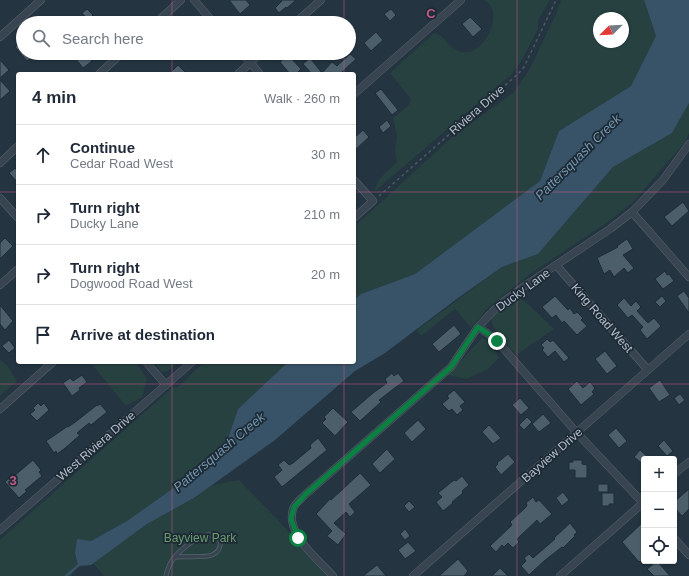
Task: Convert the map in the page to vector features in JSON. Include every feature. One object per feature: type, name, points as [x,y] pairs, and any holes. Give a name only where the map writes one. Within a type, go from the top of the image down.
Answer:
[{"type":"street","points":[[23,16],[41,0]]},
{"type":"street","points":[[164,16],[181,0]]},
{"type":"street","points":[[194,0],[208,16]]},
{"type":"street","points":[[303,16],[321,0]]},
{"type":"street","points":[[356,92],[461,0]]},
{"type":"street","points":[[0,37],[16,23]]},
{"type":"street","points":[[101,72],[114,60]]},
{"type":"street","points":[[248,60],[258,72]]},
{"type":"street","points":[[240,72],[253,60]]},
{"type":"street","points":[[556,265],[610,229],[632,212],[663,180],[689,144]]},
{"type":"street","points":[[0,162],[16,148]]},
{"type":"street","points":[[356,182],[373,201],[356,216]]},
{"type":"street","points":[[0,198],[16,216]]},
{"type":"street","points":[[632,212],[689,277]]},
{"type":"street","name":"Ducky Lane","points":[[333,576],[298,538],[291,519],[294,507],[306,494],[451,367],[478,327],[499,305],[556,265]]},
{"type":"street","name":"King Road West","points":[[556,265],[648,370]]},
{"type":"street","points":[[0,285],[16,271]]},
{"type":"street","points":[[478,327],[497,341],[577,433],[641,500]]},
{"type":"street","name":"Bayview Drive","points":[[413,576],[689,334]]},
{"type":"street","points":[[0,409],[51,364]]},
{"type":"street","points":[[148,364],[166,385]]},
{"type":"street","name":"West Riviera Drive","points":[[0,530],[190,364]]},
{"type":"street","points":[[677,472],[689,462]]},
{"type":"street","points":[[560,576],[641,506]]},
{"type":"street","points":[[677,541],[689,555]]},
{"type":"lane","points":[[166,576],[169,565],[175,557],[196,539],[212,535],[217,537],[220,541],[217,552],[212,556],[175,557]]},
{"type":"path","name":"Riviera Drive","points":[[373,201],[518,74],[524,67],[556,0]]},
{"type":"green space","points":[[484,0],[550,0],[538,20],[538,29],[522,60],[511,75],[375,191],[377,183],[380,179],[397,162],[395,150],[397,136],[393,118],[409,105],[411,99],[390,73],[434,33],[441,36],[452,48],[458,51],[469,52],[476,49],[487,37],[493,21],[491,7]]},
{"type":"green space","points":[[561,0],[644,0],[656,36],[631,86],[559,131],[540,181],[415,274],[361,294],[356,298],[356,225],[451,138],[514,92],[529,70]]},
{"type":"green space","points":[[689,103],[689,133],[685,142],[635,200],[612,219],[530,274],[490,306],[471,328],[455,309],[421,336],[417,330],[502,267],[538,254],[613,167],[672,133]]},
{"type":"green space","points":[[515,296],[525,301],[554,329],[516,355],[492,323],[492,319],[496,312]]},
{"type":"green space","points":[[482,338],[490,341],[499,358],[488,369],[466,379],[448,375]]},
{"type":"green space","points":[[0,360],[7,365],[17,381],[0,396]]},
{"type":"green space","points":[[92,364],[137,364],[147,379],[142,397],[126,406]]},
{"type":"green space","points":[[156,364],[177,364],[168,371],[162,372]]},
{"type":"green space","points":[[202,364],[286,364],[238,409],[223,453],[127,521],[91,541],[75,553],[78,566],[71,576],[0,576],[0,540],[172,388],[178,387]]},
{"type":"green space","name":"Bayview Park","points":[[239,480],[278,520],[328,576],[104,576],[93,563],[147,524],[195,498],[210,486]]},
{"type":"water","points":[[644,0],[689,0],[689,103],[672,133],[613,167],[538,254],[502,267],[385,353],[355,371],[275,440],[194,498],[147,524],[91,565],[78,566],[75,553],[77,539],[91,541],[127,521],[223,453],[238,409],[286,364],[356,364],[356,298],[361,294],[415,274],[540,181],[559,131],[631,86],[656,36]]},
{"type":"building","points":[[229,0],[246,0],[250,5],[240,14]]},
{"type":"building","points":[[281,0],[296,0],[279,13],[275,8],[282,1]]},
{"type":"building","points":[[87,9],[93,15],[85,16],[82,13]]},
{"type":"building","points":[[391,9],[396,15],[390,21],[384,14]]},
{"type":"building","points":[[470,17],[482,29],[473,37],[462,24]]},
{"type":"building","points":[[376,32],[383,40],[371,51],[364,43]]},
{"type":"building","points":[[0,60],[9,70],[0,78]]},
{"type":"building","points":[[77,60],[91,60],[92,61],[83,68]]},
{"type":"building","points":[[282,60],[293,60],[301,69],[298,72],[288,72],[280,62]]},
{"type":"building","points":[[308,60],[312,60],[321,72],[310,72],[303,64]]},
{"type":"building","points":[[344,60],[355,60],[342,72],[323,72],[332,62],[337,66]]},
{"type":"building","points":[[178,65],[185,72],[171,72]]},
{"type":"building","points":[[0,80],[10,91],[0,100]]},
{"type":"building","points":[[381,89],[398,110],[392,115],[375,93]]},
{"type":"building","points":[[387,120],[391,126],[383,133],[379,127]]},
{"type":"building","points":[[363,130],[369,137],[356,149],[356,136]]},
{"type":"building","points":[[15,168],[16,181],[9,173]]},
{"type":"building","points":[[683,202],[689,211],[672,226],[664,217]]},
{"type":"building","points":[[5,238],[13,246],[0,259],[0,243]]},
{"type":"building","points":[[627,239],[633,249],[623,255],[634,268],[628,273],[624,268],[614,277],[610,270],[604,274],[597,258],[618,247],[617,246]]},
{"type":"building","points":[[665,271],[674,281],[663,289],[655,279]]},
{"type":"building","points":[[684,291],[689,298],[689,313],[677,296]]},
{"type":"building","points":[[555,296],[568,310],[570,308],[574,314],[577,312],[583,318],[581,320],[587,326],[577,335],[564,321],[562,323],[556,315],[552,318],[542,307]]},
{"type":"building","points":[[662,296],[666,301],[660,307],[655,302]]},
{"type":"building","points":[[624,298],[631,306],[636,301],[641,307],[637,311],[648,323],[654,318],[661,326],[647,339],[640,330],[643,327],[632,315],[628,318],[617,305]]},
{"type":"building","points":[[0,305],[13,321],[5,330],[0,324]]},
{"type":"building","points":[[454,325],[461,334],[439,352],[432,344]]},
{"type":"building","points":[[547,339],[550,342],[553,340],[569,358],[564,362],[555,351],[548,357],[542,350],[544,348],[541,345]]},
{"type":"building","points":[[9,340],[15,348],[9,353],[2,346]]},
{"type":"building","points":[[605,351],[617,366],[607,374],[595,359]]},
{"type":"building","points":[[392,373],[394,376],[398,373],[404,381],[379,400],[381,402],[360,421],[351,412],[387,383],[385,379]]},
{"type":"building","points":[[82,375],[87,382],[72,396],[63,383],[70,378],[73,381]]},
{"type":"building","points":[[660,380],[670,395],[659,402],[649,388]]},
{"type":"building","points":[[577,381],[583,388],[590,382],[595,388],[592,392],[594,394],[581,405],[568,389]]},
{"type":"building","points":[[454,390],[465,402],[460,406],[463,410],[457,415],[452,409],[449,411],[442,404],[449,398],[447,396]]},
{"type":"building","points":[[680,394],[685,400],[679,405],[674,398]]},
{"type":"building","points":[[520,398],[529,408],[521,415],[512,405]]},
{"type":"building","points":[[38,403],[41,406],[44,403],[49,410],[37,421],[30,414],[35,410],[33,408]]},
{"type":"building","points":[[100,404],[107,412],[91,425],[89,423],[77,433],[80,435],[64,449],[57,454],[56,451],[54,453],[46,441]]},
{"type":"building","points":[[333,408],[348,422],[335,436],[322,423],[326,419],[324,417]]},
{"type":"building","points":[[543,414],[551,423],[539,432],[532,424]]},
{"type":"building","points":[[527,417],[532,422],[524,430],[519,425]]},
{"type":"building","points":[[418,420],[426,429],[412,442],[404,433]]},
{"type":"building","points":[[489,425],[501,438],[493,444],[482,432]]},
{"type":"building","points":[[616,428],[627,441],[619,448],[608,435]]},
{"type":"building","points":[[318,438],[327,450],[282,487],[274,477],[282,470],[278,465],[284,460],[289,465],[293,463],[311,448],[310,445]]},
{"type":"building","points":[[664,440],[673,451],[667,456],[658,446]]},
{"type":"building","points":[[387,449],[395,459],[380,473],[372,464]]},
{"type":"building","points":[[640,450],[647,456],[641,456],[641,463],[634,457]]},
{"type":"building","points":[[508,454],[515,462],[501,475],[495,467],[498,464],[497,463]]},
{"type":"building","points":[[33,460],[41,470],[39,472],[42,476],[25,490],[27,491],[19,498],[5,482]]},
{"type":"building","points":[[573,460],[582,460],[582,464],[587,465],[587,478],[575,478],[575,470],[569,470],[569,462],[573,462]]},
{"type":"building","points":[[360,473],[371,485],[349,504],[355,512],[350,517],[346,512],[334,523],[346,534],[338,545],[327,536],[332,531],[316,514],[330,499],[331,500]]},
{"type":"building","points":[[462,476],[469,485],[462,491],[463,493],[452,502],[453,503],[443,511],[436,502],[442,497],[438,493],[454,480],[456,481]]},
{"type":"building","points":[[598,484],[608,484],[608,492],[598,492]]},
{"type":"building","points":[[689,489],[689,509],[682,516],[677,510],[677,499]]},
{"type":"building","points":[[563,492],[569,500],[562,506],[556,498]]},
{"type":"building","points":[[602,493],[614,493],[614,504],[602,506]]},
{"type":"building","points":[[533,497],[536,502],[539,500],[552,514],[540,524],[537,520],[517,539],[519,542],[513,548],[508,543],[504,547],[502,545],[496,552],[490,546],[512,525],[510,522],[526,507],[526,503]]},
{"type":"building","points":[[409,501],[415,507],[409,512],[404,506]]},
{"type":"building","points":[[570,523],[577,532],[574,535],[575,536],[563,548],[562,547],[544,561],[529,575],[521,566],[526,561],[524,558],[529,554],[533,558],[555,539],[554,538]]},
{"type":"building","points":[[641,524],[641,562],[639,562],[622,542]]},
{"type":"building","points":[[405,529],[410,536],[405,540],[400,534]]},
{"type":"building","points":[[408,542],[416,551],[405,559],[398,550]]},
{"type":"building","points":[[458,559],[468,571],[464,576],[439,576]]},
{"type":"building","points":[[653,564],[660,564],[670,576],[654,576],[647,569]]},
{"type":"building","points":[[377,565],[386,576],[363,576]]},
{"type":"building","points":[[500,568],[508,576],[492,576]]},
{"type":"waterway","name":"Pattersquash Creek","points":[[66,576],[79,565]]},
{"type":"route","points":[[298,538],[291,519],[294,507],[306,494],[451,367],[478,327],[497,341]]}]
